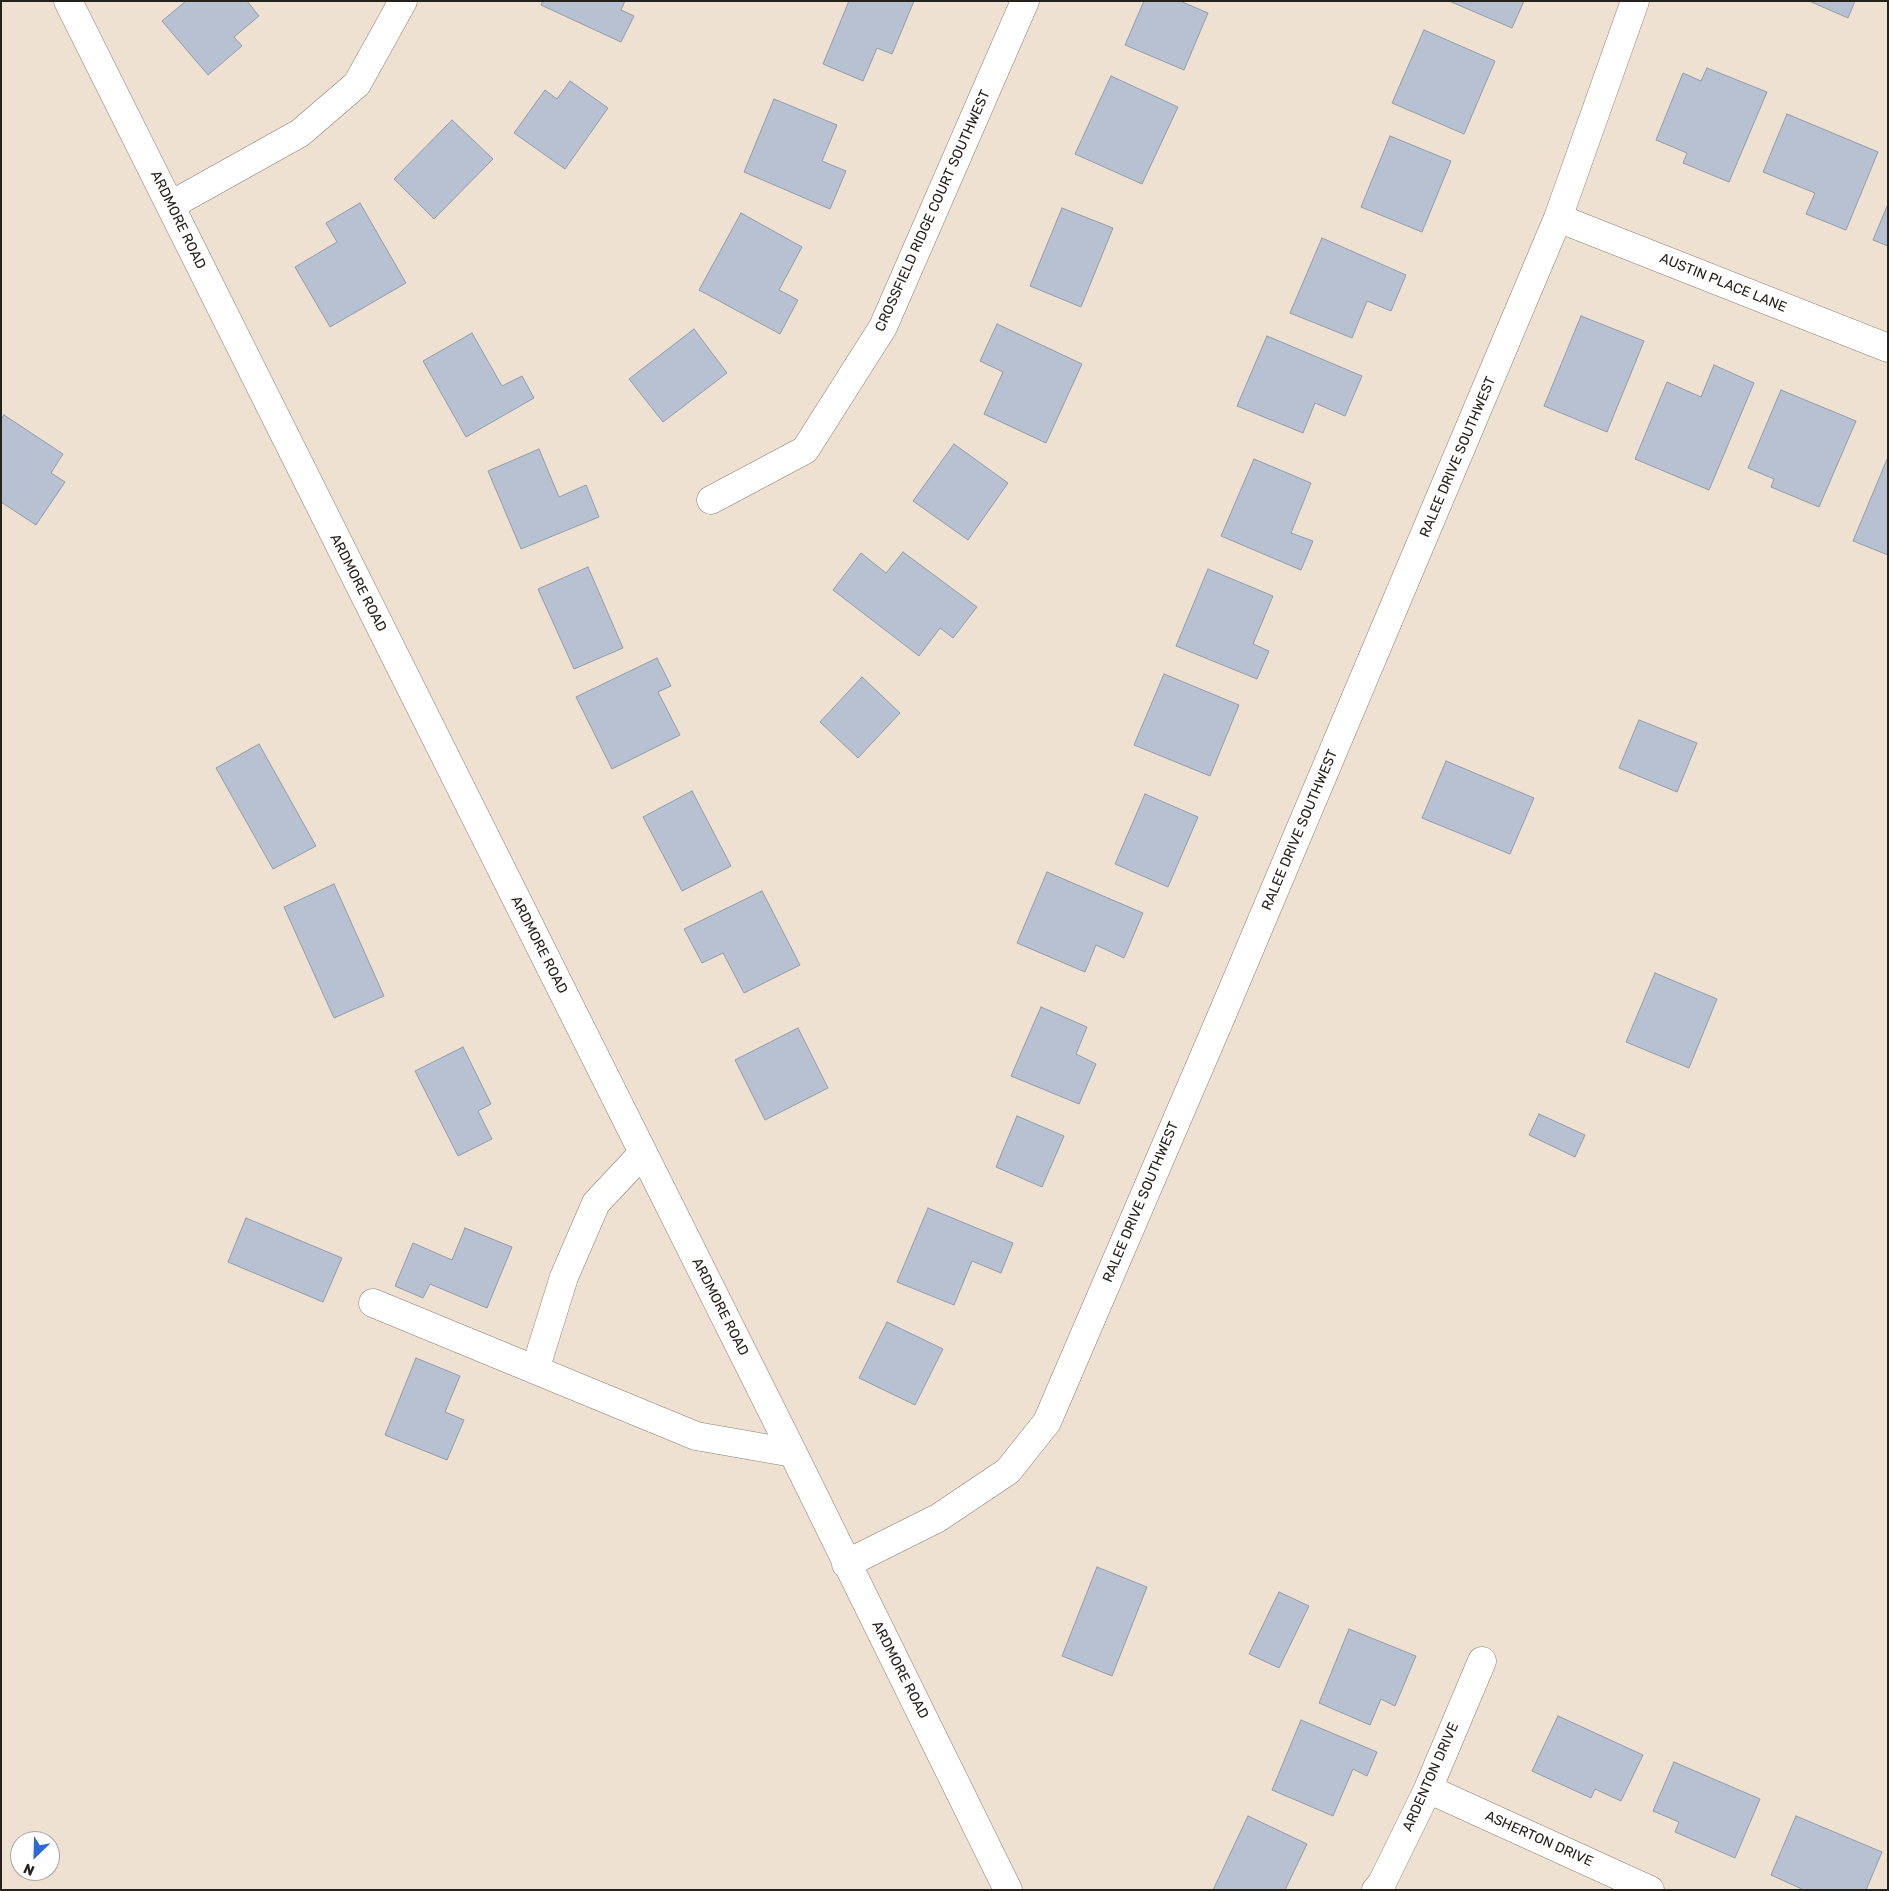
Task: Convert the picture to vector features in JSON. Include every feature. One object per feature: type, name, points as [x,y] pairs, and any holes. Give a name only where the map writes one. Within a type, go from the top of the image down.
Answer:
[{"type":"street","name":"ARDMORE ROAD","points":[[68,1],[793,1452],[846,1564],[942,1752],[1008,1890]]},
{"type":"street","points":[[171,205],[300,133],[358,84],[402,1]]},
{"type":"street","name":"CROSSFIELD RIDGE COURT SOUTHWEST","points":[[711,500],[805,450],[883,327],[1024,1]]},
{"type":"street","name":"RALEE DRIVE SOUTHWEST","points":[[846,1564],[938,1518],[1008,1471],[1047,1422],[1225,1008],[1558,218],[1635,1]]},
{"type":"street","name":"AUSTIN PLACE LANE","points":[[1558,218],[1888,348]]},
{"type":"street","points":[[535,1370],[564,1278],[596,1203],[643,1153]]},
{"type":"street","points":[[373,1303],[696,1436],[793,1452]]},
{"type":"street","name":"ARDENTON DRIVE","points":[[1376,1890],[1382,1883],[1428,1789],[1482,1661]]},
{"type":"street","name":"ASHERTON DRIVE","points":[[1428,1789],[1650,1890]]},
{"type":"building","points":[[186,1],[247,1],[259,16],[234,37],[242,46],[208,75],[162,21]]},
{"type":"building","points":[[543,1],[625,1],[621,10],[634,16],[621,42],[541,5]]},
{"type":"building","points":[[849,1],[914,1],[892,54],[877,48],[863,81],[823,64]]},
{"type":"building","points":[[1144,1],[1180,1],[1208,13],[1184,70],[1125,45]]},
{"type":"building","points":[[1449,1],[1524,1],[1512,28]]},
{"type":"building","points":[[1809,1],[1855,1],[1848,18]]},
{"type":"building","points":[[1424,30],[1495,61],[1464,134],[1392,103]]},
{"type":"building","points":[[1707,68],[1767,92],[1729,182],[1683,163],[1687,153],[1656,140],[1683,73],[1701,81]]},
{"type":"building","points":[[1111,76],[1178,107],[1142,184],[1075,154]]},
{"type":"building","points":[[570,81],[608,108],[565,169],[514,133],[545,90],[557,99]]},
{"type":"building","points":[[774,99],[837,125],[822,161],[846,171],[830,209],[744,172]]},
{"type":"building","points":[[1787,114],[1878,152],[1846,230],[1806,214],[1815,193],[1763,172]]},
{"type":"building","points":[[452,120],[493,159],[434,219],[394,179]]},
{"type":"building","points":[[1390,136],[1451,161],[1422,232],[1361,207]]},
{"type":"building","points":[[360,203],[406,283],[330,327],[295,267],[337,242],[326,223]]},
{"type":"building","points":[[1888,204],[1888,246],[1873,240]]},
{"type":"building","points":[[1062,208],[1113,228],[1081,307],[1030,286]]},
{"type":"building","points":[[741,213],[802,247],[779,290],[798,300],[780,334],[699,290]]},
{"type":"building","points":[[1322,238],[1406,275],[1391,311],[1367,301],[1352,338],[1290,313]]},
{"type":"building","points":[[1581,316],[1644,341],[1607,432],[1544,406]]},
{"type":"building","points":[[997,324],[1082,364],[1046,443],[984,414],[1003,372],[980,361]]},
{"type":"building","points":[[694,329],[727,373],[663,422],[629,379]]},
{"type":"building","points":[[472,333],[502,386],[522,376],[534,398],[466,437],[423,361]]},
{"type":"building","points":[[1267,336],[1362,376],[1345,416],[1315,403],[1303,433],[1237,406]]},
{"type":"building","points":[[1714,365],[1754,383],[1709,490],[1635,459],[1667,382],[1701,397]]},
{"type":"building","points":[[1781,390],[1856,421],[1819,507],[1771,487],[1774,479],[1748,468]]},
{"type":"building","points":[[4,415],[63,454],[51,473],[65,482],[36,525],[1,502],[1,419]]},
{"type":"building","points":[[954,444],[1008,483],[968,540],[913,501]]},
{"type":"building","points":[[539,449],[559,497],[586,485],[599,517],[521,549],[488,471]]},
{"type":"building","points":[[1888,457],[1888,555],[1853,541]]},
{"type":"building","points":[[1254,459],[1311,483],[1291,533],[1313,541],[1301,570],[1221,536]]},
{"type":"building","points":[[903,552],[977,607],[953,638],[940,628],[919,656],[833,590],[861,553],[886,573]]},
{"type":"building","points":[[588,567],[623,648],[574,669],[538,589]]},
{"type":"building","points":[[1208,569],[1273,596],[1253,644],[1269,651],[1257,679],[1176,646]]},
{"type":"building","points":[[657,658],[671,686],[658,692],[680,735],[612,769],[576,697]]},
{"type":"building","points":[[1164,674],[1239,705],[1210,776],[1134,745]]},
{"type":"building","points":[[862,677],[900,713],[858,758],[820,722]]},
{"type":"building","points":[[1639,720],[1697,743],[1677,792],[1619,768]]},
{"type":"building","points":[[259,744],[316,846],[273,869],[216,768]]},
{"type":"building","points":[[1446,761],[1534,798],[1510,854],[1422,818]]},
{"type":"building","points":[[692,791],[731,866],[682,891],[643,817]]},
{"type":"building","points":[[1145,794],[1198,817],[1168,887],[1115,864]]},
{"type":"building","points":[[1047,872],[1143,913],[1124,958],[1096,945],[1085,972],[1017,943]]},
{"type":"building","points":[[334,884],[384,996],[334,1018],[284,907]]},
{"type":"building","points":[[762,891],[800,965],[744,993],[723,953],[702,963],[684,929]]},
{"type":"building","points":[[1655,973],[1717,999],[1689,1068],[1626,1042]]},
{"type":"building","points":[[1041,1007],[1087,1027],[1076,1054],[1096,1064],[1079,1104],[1011,1076]]},
{"type":"building","points":[[798,1028],[828,1088],[765,1120],[735,1060]]},
{"type":"building","points":[[463,1047],[491,1104],[478,1111],[492,1139],[458,1156],[415,1071]]},
{"type":"building","points":[[1539,1114],[1585,1135],[1575,1157],[1529,1135]]},
{"type":"building","points":[[1017,1116],[1064,1136],[1042,1187],[996,1167]]},
{"type":"building","points":[[928,1208],[1013,1243],[1001,1273],[972,1261],[954,1305],[897,1282]]},
{"type":"building","points":[[246,1218],[342,1258],[323,1302],[228,1262]]},
{"type":"building","points":[[465,1228],[512,1247],[487,1308],[430,1284],[423,1298],[395,1286],[413,1243],[452,1260]]},
{"type":"building","points":[[887,1322],[943,1349],[915,1405],[859,1378]]},
{"type":"building","points":[[416,1358],[460,1376],[445,1412],[464,1420],[447,1460],[385,1435]]},
{"type":"building","points":[[1097,1567],[1147,1587],[1112,1676],[1062,1656]]},
{"type":"building","points":[[1279,1592],[1309,1606],[1279,1668],[1249,1654]]},
{"type":"building","points":[[1349,1629],[1416,1656],[1395,1706],[1381,1699],[1370,1725],[1319,1703]]},
{"type":"building","points":[[1558,1716],[1643,1755],[1621,1801],[1595,1789],[1591,1798],[1532,1771]]},
{"type":"building","points":[[1301,1720],[1377,1752],[1367,1776],[1353,1769],[1333,1816],[1272,1790]]},
{"type":"building","points":[[1674,1762],[1760,1799],[1735,1858],[1675,1832],[1679,1822],[1653,1811]]},
{"type":"building","points":[[1248,1816],[1307,1844],[1285,1890],[1213,1890]]},
{"type":"building","points":[[1796,1816],[1882,1852],[1866,1890],[1804,1890],[1771,1875]]}]
